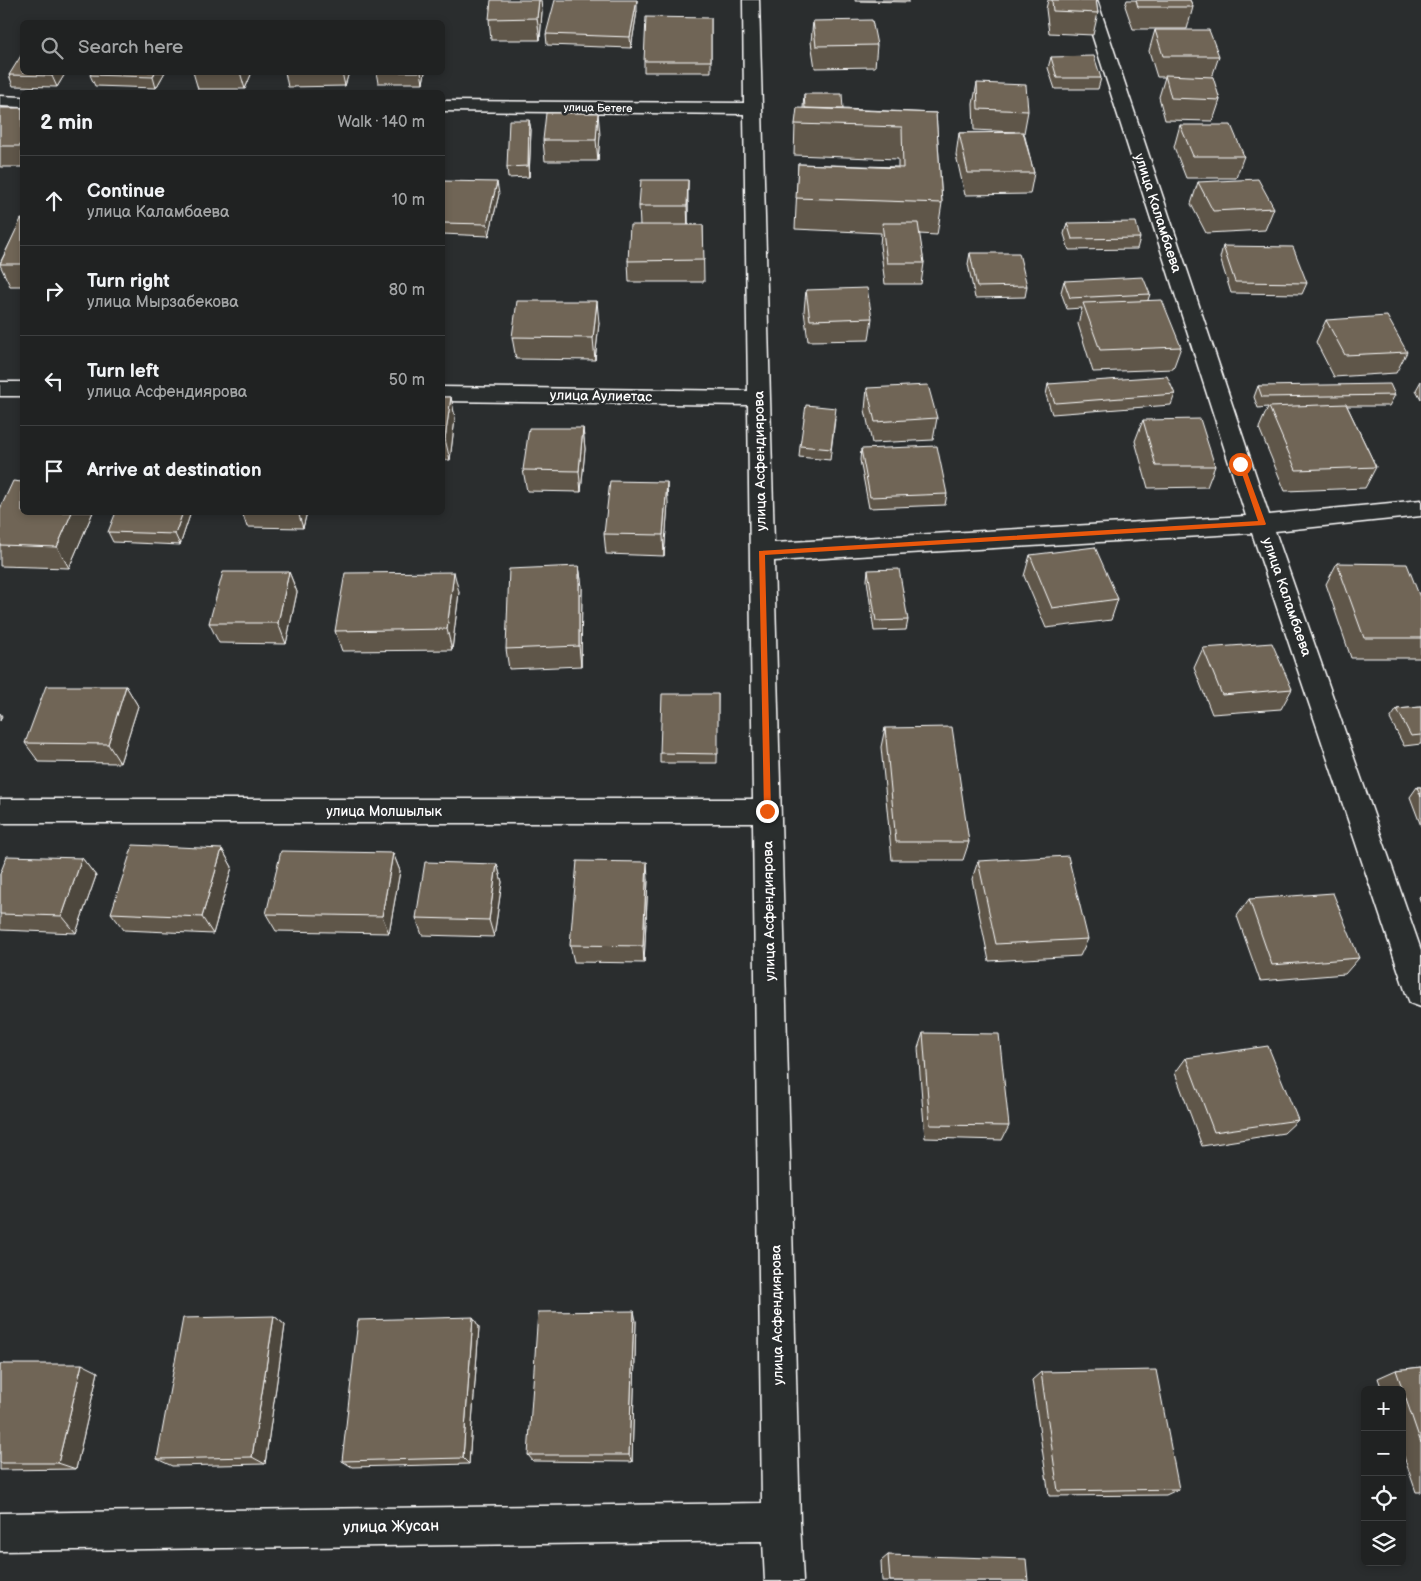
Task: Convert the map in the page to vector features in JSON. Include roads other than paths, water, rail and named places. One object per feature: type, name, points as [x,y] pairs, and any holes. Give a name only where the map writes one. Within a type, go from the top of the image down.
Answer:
[{"type":"street","name":"улица Асфендиярова","points":[[751,0],[781,1522],[784,1581]]},
{"type":"street","name":"улица Каламбаева","points":[[1089,0],[1240,464],[1421,993]]},
{"type":"street","points":[[0,102],[20,102]]},
{"type":"street","name":"улица Бетеге","points":[[445,106],[753,109]]},
{"type":"street","points":[[0,389],[20,389]]},
{"type":"street","name":"улица Аулиетас","points":[[445,394],[759,398]]},
{"type":"street","points":[[762,553],[1262,524],[1421,508]]},
{"type":"street","name":"улица Молшылык","points":[[0,810],[767,811]]},
{"type":"street","name":"улица Жусан","points":[[0,1532],[781,1522]]}]
